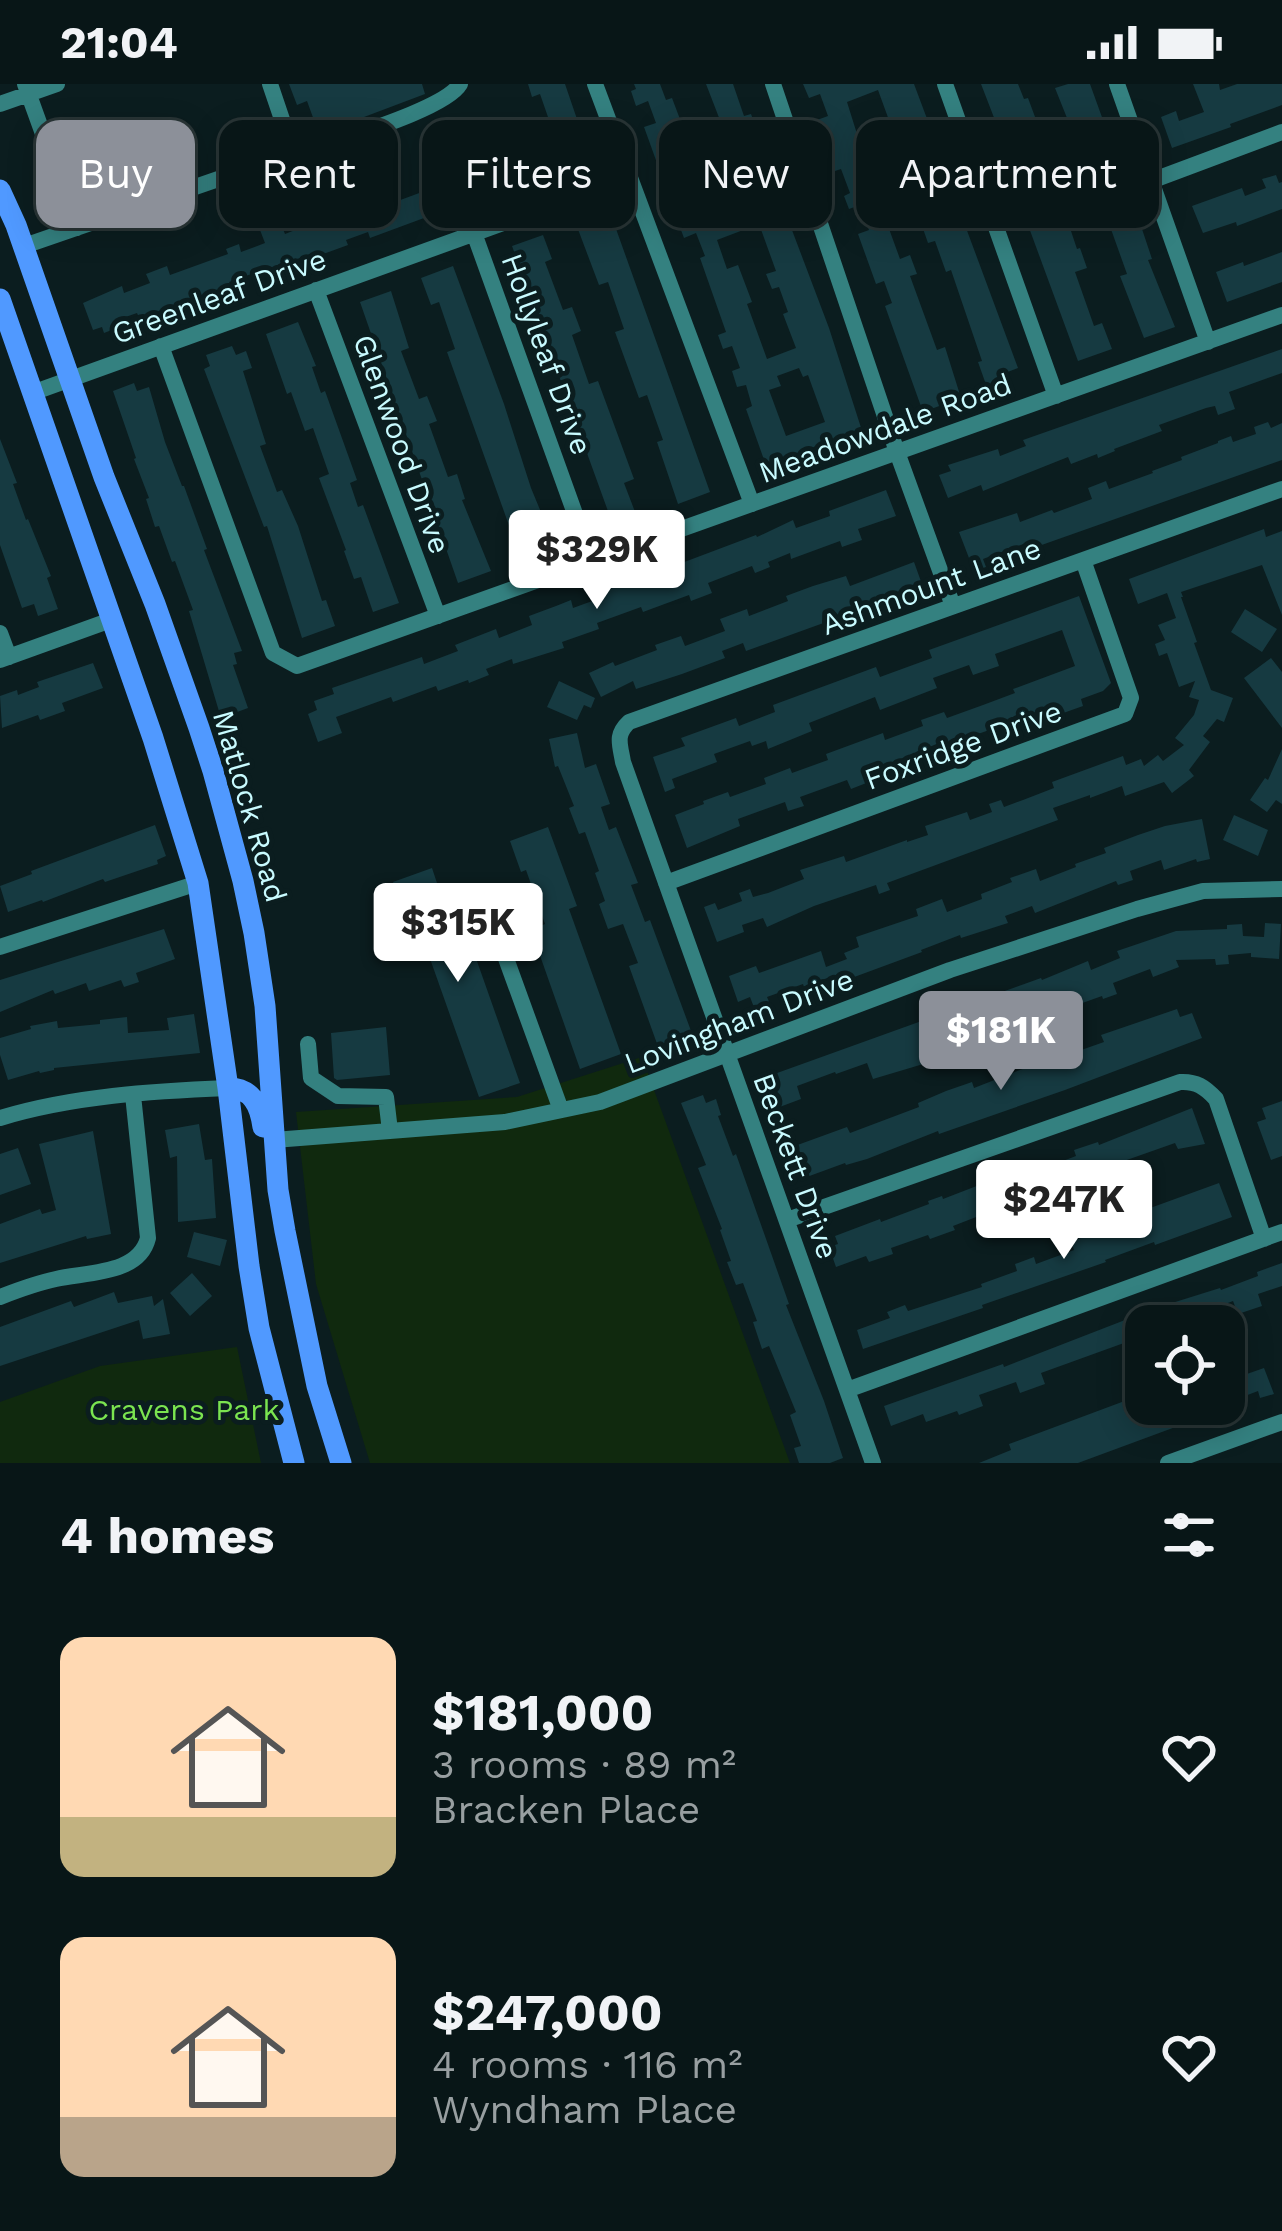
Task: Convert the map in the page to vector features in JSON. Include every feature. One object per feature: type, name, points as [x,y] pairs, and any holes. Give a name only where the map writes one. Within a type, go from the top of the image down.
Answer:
[{"type":"main road","name":"Matlock Road","points":[[0,190],[213,771],[254,933],[281,1208],[317,1386],[341,1463]]},
{"type":"main road","points":[[0,299],[169,784],[198,883],[259,1328],[294,1463]]},
{"type":"main road","points":[[228,1088],[255,1064],[267,1043]]},
{"type":"main road","points":[[228,1088],[241,1088],[255,1100],[262,1115],[272,1198],[281,1208]]},
{"type":"street","points":[[0,104],[27,89],[57,84]]},
{"type":"street","points":[[270,84],[282,120]]},
{"type":"street","points":[[393,120],[434,105],[454,94],[460,84]]},
{"type":"street","points":[[595,84],[608,120]]},
{"type":"street","points":[[773,84],[953,606]]},
{"type":"street","points":[[945,84],[1056,395]]},
{"type":"street","points":[[1117,84],[1130,120]]},
{"type":"street","points":[[27,89],[38,120]]},
{"type":"street","points":[[1159,178],[1282,132]]},
{"type":"street","points":[[635,196],[752,504]]},
{"type":"street","points":[[1159,203],[1208,341]]},
{"type":"street","points":[[24,246],[77,228]]},
{"type":"street","name":"Greenleaf Drive","points":[[32,393],[488,228]]},
{"type":"street","name":"Hollyleaf Drive","points":[[474,233],[592,561]]},
{"type":"street","name":"Glenwood Drive","points":[[316,290],[438,616]]},
{"type":"street","name":"Meadowdale Road","points":[[161,346],[273,653],[297,666],[1282,315]]},
{"type":"street","name":"Ashmount Lane","points":[[621,751],[620,730],[629,722],[1282,489]]},
{"type":"street","name":"Foxridge Drive","points":[[666,883],[1125,714],[1131,698],[1083,560]]},
{"type":"street","points":[[0,633],[4,658],[112,620]]},
{"type":"street","name":"Beckett Drive","points":[[621,751],[874,1463]]},
{"type":"street","points":[[0,947],[198,883]]},
{"type":"street","name":"Lovingham Drive","points":[[274,1140],[505,1122],[600,1102],[950,970],[1137,909],[1203,891],[1280,885]]},
{"type":"street","points":[[483,895],[561,1110]]},
{"type":"street","points":[[308,1044],[311,1078],[338,1096],[386,1097],[390,1131]]},
{"type":"street","points":[[787,1220],[1193,1081],[1216,1099],[1273,1236],[847,1390]]},
{"type":"street","points":[[0,1118],[56,1103],[228,1088]]},
{"type":"street","points":[[0,1297],[122,1265],[145,1249],[148,1238],[133,1095]]},
{"type":"street","points":[[1168,1463],[1282,1422]]},
{"type":"green space","points":[[642,1057],[790,1463],[370,1463],[316,1284],[296,1112],[517,1097]]},
{"type":"green space","name":"Cravens Park","points":[[237,1347],[261,1463],[0,1463],[0,1402],[100,1366]]},
{"type":"building","points":[[289,84],[422,84],[425,94],[356,120],[314,120],[307,101],[297,105]]},
{"type":"building","points":[[528,84],[565,84],[577,120],[549,120],[540,94],[532,97]]},
{"type":"building","points":[[634,84],[660,84],[680,120],[659,120],[657,163],[644,127],[656,123],[648,101],[636,106],[631,91],[636,89]]},
{"type":"building","points":[[706,84],[733,84],[744,116],[751,114],[753,120],[720,120]]},
{"type":"building","points":[[803,84],[914,84],[928,120],[889,120],[878,90],[847,102],[856,131],[856,206],[849,209],[844,196],[850,193],[841,169],[835,171],[832,162],[832,120],[817,120],[828,116],[820,94],[809,98]]},
{"type":"building","points":[[981,84],[1018,84],[1036,120],[995,120]]},
{"type":"building","points":[[1090,84],[1103,120],[1068,120],[1055,88]]},
{"type":"building","points":[[1193,84],[1219,84],[1220,90],[1237,84],[1282,84],[1282,105],[1172,148],[1161,117],[1176,111],[1179,121],[1204,112]]},
{"type":"building","points":[[1276,175],[1282,182],[1282,209],[1203,233],[1192,206],[1242,188],[1245,196],[1266,188],[1262,179]]},
{"type":"building","points":[[422,192],[422,219],[398,228],[398,201]]},
{"type":"building","points":[[265,228],[282,228],[285,234],[300,228],[397,228],[370,238],[368,232],[346,240],[348,245],[315,257],[313,253],[256,279],[254,273],[229,282],[231,286],[140,320],[137,313],[114,321],[117,328],[104,333],[102,327],[93,330],[83,303],[122,286],[124,293],[150,283],[146,274],[167,266],[170,275],[228,254],[226,249],[239,244],[241,252],[265,243],[260,230]]},
{"type":"building","points":[[578,228],[616,228],[710,492],[678,504],[647,395],[639,398],[615,332],[624,329],[608,282],[599,285]]},
{"type":"building","points":[[680,228],[748,228],[717,240],[727,269],[738,265],[767,359],[796,348],[779,287],[772,289],[766,274],[776,271],[760,228],[791,228],[864,437],[835,448],[833,440],[806,450],[809,456],[768,471],[746,409],[752,406],[746,385],[737,387],[732,371],[740,368],[732,346],[723,349],[718,335],[726,332],[700,258],[705,256],[696,233],[684,238]],"holes":[[[799,368],[803,377],[808,375],[825,422],[786,436],[769,390],[781,386],[777,376]]]},
{"type":"building","points":[[889,228],[900,259],[910,255],[917,274],[910,276],[937,350],[945,347],[961,398],[923,412],[885,306],[892,303],[884,281],[876,284],[858,234]]},
{"type":"building","points":[[923,228],[966,228],[1018,368],[1005,373],[1009,385],[989,393],[951,270],[946,272],[935,241],[928,243]]},
{"type":"building","points":[[1029,228],[1070,228],[1080,248],[1087,268],[1075,272],[1094,326],[1102,323],[1112,349],[1078,361]]},
{"type":"building","points":[[1111,228],[1141,228],[1152,259],[1148,260],[1175,327],[1144,338],[1120,276],[1127,274]]},
{"type":"building","points":[[543,235],[552,259],[545,262],[563,310],[572,307],[581,331],[572,335],[589,384],[598,381],[634,479],[624,483],[637,517],[613,525],[512,246]]},
{"type":"building","points":[[1282,252],[1282,282],[1227,302],[1216,272]]},
{"type":"building","points":[[453,266],[555,546],[521,559],[447,352],[455,349],[439,302],[431,305],[421,278]]},
{"type":"building","points":[[391,291],[409,348],[401,351],[419,399],[427,396],[437,421],[429,424],[448,477],[457,474],[462,500],[491,571],[458,583],[360,302]]},
{"type":"building","points":[[298,322],[357,480],[350,483],[358,507],[363,505],[399,603],[373,612],[361,577],[354,579],[319,478],[329,474],[313,428],[305,431],[266,334]]},
{"type":"building","points":[[232,346],[236,355],[246,351],[252,368],[243,371],[266,444],[260,446],[277,492],[282,490],[298,526],[335,626],[302,638],[267,526],[204,369],[210,366],[206,355]]},
{"type":"building","points":[[1282,349],[1282,373],[1229,392],[1235,409],[1218,415],[1215,406],[1206,408],[1159,425],[1162,431],[1098,458],[1097,454],[1071,464],[1068,457],[983,491],[981,485],[948,498],[939,475],[951,471],[948,465],[998,449],[1000,456],[1026,446],[1023,440]]},
{"type":"building","points":[[134,383],[137,391],[149,387],[242,651],[234,653],[237,664],[233,665],[248,708],[221,718],[189,611],[193,610],[159,526],[155,527],[113,391]]},
{"type":"building","points":[[1268,422],[1271,428],[1282,423],[1282,460],[1036,547],[1034,540],[983,559],[986,567],[974,571],[959,532],[1017,513],[1020,522],[1054,513],[1092,499],[1088,488],[1106,481],[1109,489],[1153,473],[1231,436],[1233,442],[1256,434],[1254,427]]},
{"type":"building","points":[[0,439],[26,520],[51,576],[47,578],[58,609],[38,616],[34,604],[22,608],[0,545]]},
{"type":"building","points":[[886,490],[896,516],[858,529],[862,540],[842,547],[840,541],[791,559],[790,553],[755,573],[752,566],[708,583],[712,593],[691,601],[689,595],[643,612],[641,607],[597,623],[599,629],[562,642],[564,648],[513,664],[512,659],[486,669],[489,675],[469,683],[438,691],[436,686],[393,702],[391,697],[336,717],[342,733],[318,742],[308,714],[317,710],[314,701],[334,694],[332,688],[422,657],[424,664],[496,629],[499,638],[532,625],[529,616],[571,600],[573,608],[595,600],[593,593],[646,574],[649,582],[681,570],[679,564],[793,520],[796,528],[830,516],[829,511]]},
{"type":"building","points":[[1264,529],[1266,537],[1282,531],[1282,615],[1262,565],[1181,592],[1211,690],[1233,698],[1224,722],[1217,719],[1203,736],[1210,742],[1189,770],[1194,776],[1172,793],[1164,782],[1125,796],[1122,786],[1090,795],[1053,808],[1058,820],[887,883],[890,890],[879,894],[876,885],[767,927],[763,918],[742,925],[744,932],[717,942],[704,907],[715,903],[718,910],[742,901],[739,893],[750,889],[753,897],[768,893],[804,879],[800,870],[844,856],[846,862],[928,835],[925,826],[967,812],[970,820],[992,812],[989,804],[1001,800],[1004,807],[1054,788],[1052,782],[1123,756],[1126,765],[1141,759],[1144,766],[1158,755],[1163,761],[1184,745],[1175,738],[1194,715],[1199,700],[1189,697],[1195,681],[1179,687],[1167,653],[1159,656],[1155,644],[1165,640],[1158,625],[1176,618],[1167,593],[1138,604],[1129,579]]},
{"type":"building","points":[[914,562],[923,587],[746,651],[743,643],[722,651],[725,658],[682,674],[636,689],[633,681],[601,697],[589,673],[657,650],[655,645],[681,636],[685,646],[725,631],[720,619],[747,609],[749,616],[813,586],[846,576],[850,586]]},
{"type":"building","points":[[1079,596],[1111,683],[1081,699],[1083,706],[1038,722],[1035,715],[1024,718],[955,742],[958,748],[943,753],[939,743],[893,762],[897,771],[851,789],[847,780],[800,797],[804,806],[788,811],[785,802],[738,819],[740,826],[687,848],[675,815],[703,801],[766,784],[764,778],[828,760],[826,754],[883,733],[885,740],[923,726],[921,720],[944,712],[947,718],[1075,666],[1062,630],[995,654],[999,666],[973,675],[969,665],[933,678],[937,688],[880,710],[875,697],[809,723],[812,731],[768,749],[766,741],[752,746],[750,741],[714,754],[717,762],[672,779],[675,788],[665,792],[653,757],[685,746],[681,738],[736,718],[739,726],[775,712],[773,705],[876,667],[880,677],[932,658],[929,650]]},
{"type":"building","points":[[1245,609],[1277,629],[1262,652],[1231,632]]},
{"type":"building","points":[[1271,658],[1282,672],[1282,728],[1244,678]]},
{"type":"building","points":[[93,663],[103,688],[62,703],[65,711],[2,728],[0,696],[17,690],[18,695],[39,687],[37,682]]},
{"type":"building","points":[[559,681],[595,698],[591,708],[584,705],[577,720],[547,707]]},
{"type":"building","points":[[577,733],[585,768],[596,764],[610,804],[601,807],[609,830],[616,827],[638,883],[631,885],[645,922],[650,920],[694,1039],[660,1052],[629,966],[638,963],[623,924],[608,929],[599,904],[605,901],[595,873],[599,871],[585,832],[579,834],[569,808],[574,806],[555,767],[549,739]]},
{"type":"building","points":[[1282,749],[1282,804],[1276,800],[1267,812],[1250,800],[1268,780]]},
{"type":"building","points":[[1234,815],[1268,830],[1258,856],[1223,840]]},
{"type":"building","points":[[1202,819],[1210,859],[1164,870],[1161,860],[1130,871],[1133,880],[1118,885],[1116,881],[1035,913],[1032,906],[1005,916],[1008,923],[960,935],[838,983],[835,975],[803,984],[767,997],[770,1004],[755,1010],[750,997],[738,1002],[729,976],[756,966],[759,973],[821,951],[826,967],[847,959],[844,953],[859,947],[856,937],[918,916],[916,909],[942,899],[947,912],[982,899],[981,894],[1012,882],[1010,878],[1036,869],[1040,881],[1106,853],[1104,848],[1165,826]]},
{"type":"building","points":[[155,825],[166,856],[158,864],[8,912],[0,886]]},
{"type":"building","points":[[548,827],[577,906],[569,909],[621,1054],[580,1069],[531,930],[545,924],[510,841]]},
{"type":"building","points":[[432,868],[457,952],[472,947],[520,1083],[479,1097],[428,953],[416,958],[393,882]]},
{"type":"building","points":[[1265,923],[1281,924],[1279,959],[1251,957],[1251,953],[1228,955],[1229,964],[1216,965],[1215,959],[1176,960],[1179,967],[1153,977],[1150,969],[1113,983],[1117,994],[1060,1011],[1057,1003],[1020,1017],[1024,1028],[986,1042],[989,1048],[968,1056],[964,1044],[928,1057],[930,1062],[873,1079],[867,1063],[797,1086],[801,1099],[777,1108],[766,1077],[1088,961],[1091,970],[1120,958],[1117,951],[1176,931],[1242,924],[1243,936],[1264,937]]},
{"type":"building","points":[[164,929],[175,959],[136,973],[139,982],[124,987],[121,980],[89,991],[86,983],[55,994],[53,990],[0,1012],[0,980]]},
{"type":"building","points":[[1177,1009],[1180,1017],[1192,1013],[1202,1038],[804,1178],[792,1147],[847,1127],[850,1133],[972,1082],[974,1088],[1064,1048],[1067,1055],[1104,1042],[1101,1035]]},
{"type":"building","points":[[194,1014],[200,1053],[54,1068],[8,1080],[0,1055],[0,1038],[30,1026],[57,1021],[58,1028],[127,1017],[128,1033],[169,1030],[167,1018]]},
{"type":"building","points":[[386,1027],[390,1075],[334,1078],[331,1033]]},
{"type":"building","points":[[703,1095],[706,1103],[716,1099],[718,1116],[733,1156],[736,1154],[824,1401],[843,1458],[830,1463],[799,1463],[794,1448],[801,1446],[790,1415],[796,1412],[769,1346],[762,1349],[743,1283],[736,1285],[727,1262],[731,1261],[722,1229],[698,1168],[706,1165],[681,1103]]},
{"type":"building","points":[[1282,1101],[1282,1156],[1271,1160],[1257,1122],[1266,1119],[1262,1108]]},
{"type":"building","points":[[1192,1108],[1205,1144],[1178,1149],[1175,1143],[1107,1167],[1111,1176],[1087,1185],[1083,1176],[1046,1190],[1049,1198],[1024,1207],[1020,1196],[983,1210],[984,1214],[953,1226],[955,1230],[891,1248],[893,1254],[869,1262],[866,1256],[836,1267],[829,1247],[838,1244],[835,1236],[1036,1163],[1039,1170],[1076,1156],[1074,1150],[1099,1145]]},
{"type":"building","points":[[199,1124],[205,1160],[212,1159],[216,1218],[178,1222],[177,1156],[170,1158],[165,1130]]},
{"type":"building","points":[[93,1131],[111,1234],[86,1236],[0,1263],[0,1224],[40,1209],[42,1214],[56,1210],[39,1144]]},
{"type":"building","points":[[18,1148],[31,1184],[0,1195],[0,1154]]},
{"type":"building","points":[[1219,1183],[1232,1217],[863,1349],[857,1330],[890,1318],[887,1312],[905,1305],[908,1311],[982,1287],[1017,1271],[1015,1264],[1034,1257],[1036,1264],[1074,1250],[1071,1241],[1133,1222],[1131,1215]]},
{"type":"building","points":[[194,1232],[227,1240],[220,1266],[187,1257]]},
{"type":"building","points":[[1282,1263],[1282,1286],[1258,1294],[1262,1306],[1245,1312],[1245,1305],[1233,1301],[1166,1305],[1221,1290],[1258,1276],[1257,1272]]},
{"type":"building","points":[[192,1273],[212,1296],[190,1316],[170,1293]]},
{"type":"building","points":[[114,1292],[118,1303],[152,1296],[154,1306],[163,1299],[170,1334],[143,1339],[139,1320],[0,1366],[0,1327],[71,1301],[74,1307]]},
{"type":"building","points":[[1125,1320],[1125,1343],[1041,1373],[1045,1384],[1020,1393],[1016,1382],[979,1395],[983,1406],[959,1415],[957,1411],[926,1422],[923,1414],[891,1426],[884,1406]]},
{"type":"building","points":[[1264,1368],[1274,1394],[1260,1398],[1258,1391],[1245,1396],[1245,1375]]},
{"type":"building","points":[[1125,1401],[1125,1425],[1181,1425],[1078,1463],[979,1463],[1011,1450],[1009,1444]]}]
